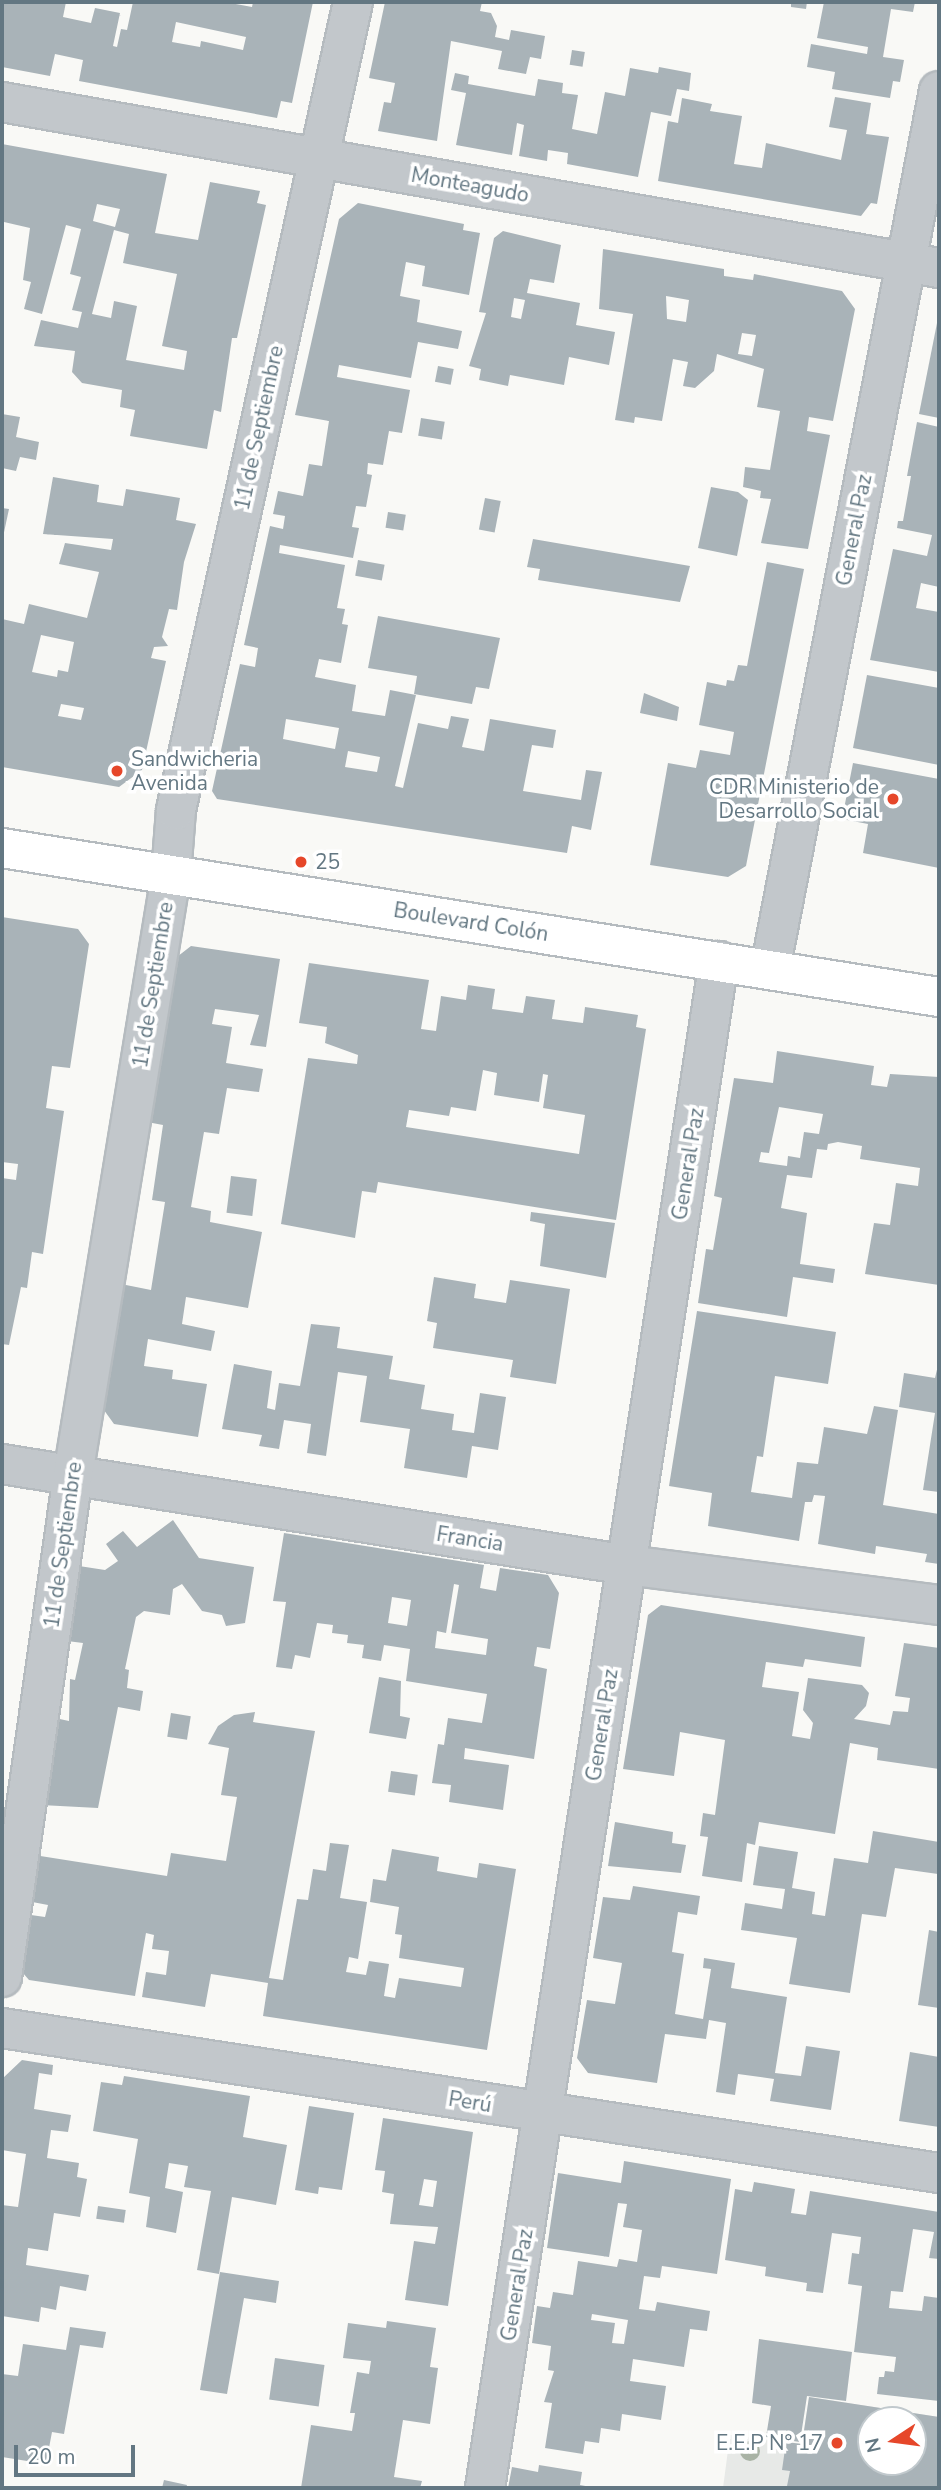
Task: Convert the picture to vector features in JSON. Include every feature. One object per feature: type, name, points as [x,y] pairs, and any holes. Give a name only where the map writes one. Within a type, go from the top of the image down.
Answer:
[{"type":"main road","name":"Boulevard Colón","points":[[2,848],[939,997]]},
{"type":"street","name":"11 de Septiembre","points":[[2,1977],[73,1475],[171,875],[176,810],[353,2]]},
{"type":"street","name":"General Paz","points":[[771,970],[922,265],[939,91]]},
{"type":"street","name":"Monteagudo","points":[[2,102],[922,265]]},
{"type":"street","name":"General Paz","points":[[485,2488],[719,961]]},
{"type":"street","name":"Francia","points":[[2,1464],[627,1565],[939,1605]]},
{"type":"street","name":"Perú","points":[[2,2028],[544,2114],[939,2173]]},
{"type":"shaded area","name":"E.E.P N° 17","points":[[809,2397],[868,2406],[857,2406],[857,2476],[927,2476],[927,2415],[939,2417],[939,2488],[723,2488],[730,2435],[802,2444]]},
{"type":"building","points":[[2,2],[66,2],[63,17],[91,23],[95,8],[120,13],[113,46],[117,47],[121,29],[127,30],[133,2],[225,2],[252,7],[253,2],[313,2],[292,103],[281,101],[277,118],[79,81],[83,60],[55,54],[50,76],[2,67]],"holes":[[[176,22],[246,37],[243,50],[201,41],[200,47],[172,42]]]},
{"type":"building","points":[[385,2],[482,2],[480,11],[491,13],[497,26],[495,37],[509,40],[511,30],[545,36],[541,59],[530,57],[526,74],[498,69],[502,51],[451,41],[437,141],[378,131],[384,102],[391,103],[395,83],[369,78]]},
{"type":"building","points":[[791,2],[807,2],[806,9],[791,7]]},
{"type":"building","points":[[824,2],[915,2],[913,12],[891,9],[883,57],[904,60],[900,82],[893,81],[890,98],[832,89],[835,72],[807,67],[811,44],[867,54],[868,47],[817,38]]},
{"type":"building","points":[[572,50],[585,52],[582,67],[570,65]]},
{"type":"building","points":[[659,67],[691,73],[689,91],[677,89],[671,116],[651,112],[638,177],[567,164],[568,153],[548,150],[547,161],[519,156],[524,125],[517,123],[512,155],[456,145],[466,93],[451,90],[455,73],[469,76],[468,84],[535,96],[538,79],[563,83],[562,93],[578,95],[572,129],[597,134],[605,92],[625,96],[630,68],[658,73]]},
{"type":"building","points":[[835,97],[871,103],[866,134],[889,137],[877,204],[871,203],[861,216],[658,181],[668,121],[678,123],[682,98],[712,104],[710,111],[742,116],[734,164],[762,168],[766,143],[841,160],[847,130],[829,127]]},
{"type":"building","points":[[2,144],[167,174],[155,233],[198,240],[210,182],[260,191],[257,203],[266,205],[237,338],[232,338],[221,412],[214,410],[207,449],[130,436],[135,410],[120,407],[122,390],[82,383],[72,372],[75,351],[34,346],[41,320],[78,328],[82,312],[72,310],[81,277],[70,274],[81,229],[66,225],[42,314],[24,309],[31,282],[23,280],[30,228],[4,222],[2,228]],"holes":[[[97,204],[120,209],[115,227],[93,221]],[[114,230],[129,234],[123,263],[177,274],[162,346],[187,351],[184,370],[126,360],[137,306],[114,301],[111,318],[92,314]]]},
{"type":"building","points":[[358,203],[464,224],[463,230],[480,233],[469,295],[422,286],[425,266],[406,262],[400,296],[420,300],[417,322],[462,331],[458,349],[418,342],[411,378],[339,365],[337,377],[410,390],[402,433],[389,431],[383,465],[368,463],[367,474],[372,475],[366,507],[356,506],[352,527],[359,528],[353,558],[280,545],[279,553],[345,565],[337,608],[345,609],[342,624],[348,625],[341,663],[319,659],[315,677],[356,685],[352,711],[385,716],[390,690],[416,695],[395,786],[403,788],[418,723],[448,729],[451,716],[469,719],[462,747],[484,751],[490,719],[556,730],[553,748],[532,745],[523,791],[581,800],[586,770],[602,772],[591,830],[572,826],[567,853],[217,799],[212,791],[240,664],[255,667],[258,648],[244,645],[270,526],[283,529],[285,516],[273,514],[278,491],[303,496],[309,464],[322,466],[329,421],[295,415],[339,219]],"holes":[[[286,719],[339,728],[335,749],[283,739]],[[348,751],[380,757],[377,772],[345,767]]]},
{"type":"building","points":[[503,231],[561,245],[554,283],[530,279],[527,293],[580,303],[576,325],[615,332],[609,365],[569,357],[564,385],[510,375],[508,386],[479,380],[481,369],[469,366],[486,313],[479,312],[494,238]],"holes":[[[514,298],[525,300],[521,319],[511,317]]]},
{"type":"building","points":[[603,249],[724,269],[724,276],[753,280],[754,274],[842,291],[855,309],[833,421],[809,417],[807,431],[830,435],[808,549],[761,543],[771,499],[760,498],[761,491],[743,487],[745,467],[770,470],[780,411],[757,407],[764,369],[717,354],[714,371],[695,388],[683,386],[688,362],[673,359],[662,421],[635,417],[634,423],[615,420],[633,314],[599,309]],"holes":[[[666,296],[689,300],[686,322],[667,319]],[[742,333],[756,335],[752,356],[738,354]]]},
{"type":"building","points":[[939,318],[939,418],[919,414]]},
{"type":"building","points":[[438,366],[454,369],[451,385],[435,382]]},
{"type":"building","points":[[2,414],[20,417],[16,437],[39,442],[36,460],[20,457],[16,471],[2,468]]},
{"type":"building","points":[[421,418],[445,422],[442,440],[418,436]]},
{"type":"building","points":[[917,422],[939,427],[939,587],[921,583],[916,608],[939,612],[939,672],[870,660],[893,549],[927,556],[932,535],[897,528],[898,521],[903,521],[911,476],[907,476]]},
{"type":"building","points":[[53,477],[99,485],[97,502],[123,506],[126,489],[180,498],[176,520],[196,524],[184,562],[177,610],[169,609],[162,637],[168,646],[154,647],[151,658],[166,661],[142,770],[119,787],[2,767],[2,619],[24,624],[29,604],[87,618],[99,572],[59,564],[65,543],[111,550],[113,539],[43,534]],"holes":[[[41,635],[74,642],[68,672],[58,670],[57,677],[32,672]],[[61,704],[84,708],[81,720],[58,716]]]},
{"type":"building","points":[[711,487],[738,492],[748,500],[737,556],[698,548]]},
{"type":"building","points":[[485,498],[501,501],[495,532],[479,529]]},
{"type":"building","points":[[2,508],[9,509],[3,537],[2,536]]},
{"type":"building","points":[[388,512],[406,515],[403,531],[385,528]]},
{"type":"building","points":[[533,539],[690,566],[680,602],[538,580],[540,569],[527,567]]},
{"type":"building","points":[[358,560],[385,565],[382,580],[355,576]]},
{"type":"building","points":[[767,562],[804,569],[746,866],[728,877],[650,865],[668,763],[696,768],[700,750],[730,755],[734,732],[699,725],[707,682],[726,686],[727,680],[734,681],[738,665],[747,666]]},
{"type":"building","points":[[378,616],[500,638],[489,689],[476,687],[472,704],[414,694],[417,676],[368,668]]},
{"type":"building","points":[[867,675],[939,688],[939,765],[853,748]]},
{"type":"building","points":[[644,693],[679,707],[677,721],[640,713]]},
{"type":"building","name":"CDR Ministerio de Desarrollo Social","points":[[853,763],[939,779],[939,868],[863,853],[868,824],[842,819]]},
{"type":"building","points":[[2,917],[78,929],[89,944],[70,1068],[52,1066],[46,1108],[64,1111],[43,1254],[32,1252],[27,1288],[21,1287],[9,1345],[2,1344],[2,1178],[16,1180],[18,1164],[2,1162]]},
{"type":"building","points":[[191,946],[280,959],[266,1047],[250,1045],[259,1015],[215,1009],[212,1024],[232,1027],[226,1063],[263,1069],[259,1092],[227,1088],[219,1134],[204,1132],[191,1207],[211,1211],[210,1222],[262,1232],[248,1308],[186,1297],[182,1324],[215,1331],[211,1351],[148,1339],[144,1366],[173,1370],[172,1379],[207,1384],[198,1437],[114,1424],[101,1406],[121,1284],[151,1290],[165,1202],[152,1200],[163,1125],[147,1122],[173,960]]},
{"type":"building","points":[[309,963],[429,980],[421,1029],[436,1031],[441,996],[466,1000],[468,985],[495,989],[492,1009],[523,1013],[526,996],[555,1000],[552,1019],[583,1023],[585,1007],[638,1015],[636,1027],[646,1029],[616,1220],[378,1182],[376,1193],[362,1191],[355,1238],[281,1224],[308,1058],[357,1064],[358,1055],[325,1043],[327,1027],[299,1023]],"holes":[[[483,1070],[497,1073],[494,1095],[539,1102],[543,1074],[548,1075],[543,1108],[585,1115],[579,1154],[406,1127],[409,1110],[449,1116],[451,1107],[476,1111]]]},
{"type":"building","points":[[777,1051],[874,1066],[871,1085],[887,1087],[890,1074],[939,1077],[939,1285],[865,1274],[874,1223],[890,1225],[896,1183],[918,1186],[920,1168],[860,1159],[862,1146],[838,1142],[828,1144],[827,1150],[817,1149],[812,1178],[787,1175],[781,1208],[807,1213],[800,1264],[835,1269],[833,1283],[793,1277],[787,1317],[698,1303],[706,1249],[713,1250],[722,1198],[714,1196],[734,1078],[773,1083]],"holes":[[[779,1107],[823,1114],[819,1134],[804,1132],[800,1158],[788,1156],[787,1166],[759,1162],[761,1152],[769,1153]]]},
{"type":"building","points":[[231,1176],[257,1179],[252,1216],[226,1213]]},
{"type":"building","points":[[531,1212],[615,1223],[606,1278],[540,1266],[545,1224],[530,1221]]},
{"type":"building","points":[[434,1277],[476,1284],[474,1298],[506,1303],[510,1280],[570,1289],[556,1384],[510,1377],[513,1360],[433,1348],[437,1323],[427,1321]]},
{"type":"building","points":[[697,1311],[836,1332],[828,1384],[775,1376],[763,1457],[757,1456],[751,1492],[792,1498],[797,1462],[818,1464],[824,1427],[867,1434],[874,1406],[898,1410],[883,1505],[939,1514],[939,1564],[925,1562],[927,1554],[876,1546],[875,1554],[818,1544],[825,1496],[814,1495],[812,1502],[805,1502],[799,1541],[708,1526],[712,1493],[669,1486]]},
{"type":"building","points":[[311,1324],[340,1327],[337,1348],[393,1356],[389,1379],[425,1385],[421,1409],[454,1414],[452,1430],[474,1433],[480,1393],[506,1397],[498,1450],[472,1446],[467,1478],[404,1468],[410,1429],[360,1422],[367,1376],[338,1372],[326,1456],[307,1453],[311,1424],[284,1420],[279,1449],[259,1446],[262,1435],[222,1429],[234,1364],[272,1371],[267,1408],[275,1410],[279,1383],[300,1386]]},
{"type":"building","points":[[939,1361],[939,1492],[923,1490],[935,1413],[899,1407],[904,1373],[935,1378]]},
{"type":"building","points":[[173,1520],[199,1558],[254,1567],[245,1623],[226,1626],[222,1615],[202,1611],[182,1584],[173,1589],[170,1615],[144,1611],[136,1617],[125,1669],[129,1670],[127,1688],[143,1691],[140,1711],[118,1707],[98,1808],[41,1805],[55,1718],[69,1721],[70,1679],[75,1680],[83,1643],[67,1641],[79,1566],[105,1570],[118,1561],[106,1544],[123,1531],[137,1547]]},
{"type":"building","points":[[284,1533],[484,1565],[480,1588],[496,1591],[500,1568],[548,1575],[559,1593],[550,1649],[537,1647],[534,1666],[547,1669],[534,1759],[465,1748],[464,1759],[509,1765],[503,1810],[449,1802],[451,1785],[432,1783],[438,1744],[444,1745],[448,1718],[482,1723],[487,1694],[406,1681],[410,1649],[384,1645],[381,1661],[362,1658],[364,1645],[347,1643],[348,1635],[332,1633],[333,1625],[317,1623],[310,1658],[295,1655],[292,1669],[276,1667],[286,1602],[273,1601]],"holes":[[[454,1584],[459,1585],[451,1633],[488,1639],[486,1655],[435,1648],[437,1631],[446,1633]],[[392,1597],[411,1600],[407,1626],[388,1623]]]},
{"type":"building","points":[[661,1605],[865,1637],[861,1667],[805,1659],[803,1667],[766,1662],[762,1687],[799,1692],[792,1736],[810,1739],[813,1723],[803,1710],[808,1678],[862,1685],[869,1693],[866,1706],[854,1719],[890,1725],[893,1711],[908,1712],[910,1698],[895,1696],[904,1643],[939,1648],[939,1769],[877,1760],[878,1748],[850,1743],[835,1834],[759,1822],[755,1845],[747,1843],[742,1882],[702,1876],[708,1837],[700,1836],[703,1813],[715,1815],[725,1740],[680,1732],[674,1776],[623,1769],[648,1615]]},
{"type":"building","points":[[379,1677],[401,1681],[400,1716],[410,1718],[406,1739],[369,1733]]},
{"type":"building","points":[[255,1712],[253,1722],[315,1731],[269,1978],[283,1980],[297,1899],[308,1900],[313,1869],[326,1871],[330,1843],[349,1845],[340,1898],[367,1902],[358,1959],[349,1957],[346,1972],[366,1975],[369,1961],[389,1964],[384,1996],[395,1998],[399,1978],[461,1987],[464,1968],[399,1958],[402,1935],[395,1934],[399,1907],[370,1902],[373,1879],[386,1881],[392,1849],[439,1857],[437,1871],[477,1878],[479,1863],[516,1869],[487,2050],[263,2016],[268,1983],[211,1974],[205,2007],[142,1997],[146,1972],[166,1975],[169,1951],[152,1949],[154,1935],[146,1933],[135,1996],[29,1980],[16,1965],[24,1914],[45,1917],[48,1905],[27,1901],[34,1855],[167,1876],[171,1853],[226,1861],[237,1797],[221,1795],[229,1748],[208,1744],[218,1726],[234,1715]]},
{"type":"building","points":[[171,1713],[191,1716],[187,1740],[167,1737]]},
{"type":"building","points":[[391,1771],[418,1775],[415,1796],[388,1792]]},
{"type":"building","points":[[615,1822],[673,1832],[672,1843],[686,1845],[681,1873],[608,1866]]},
{"type":"building","points":[[873,1831],[939,1842],[938,1874],[895,1868],[886,1917],[862,1914],[850,1993],[789,1984],[797,1938],[741,1930],[745,1903],[782,1909],[785,1889],[753,1885],[759,1846],[798,1852],[792,1888],[815,1892],[812,1914],[825,1916],[834,1858],[868,1863]]},
{"type":"building","points":[[633,1886],[700,1896],[697,1915],[678,1912],[672,1952],[684,1954],[675,2014],[703,2019],[711,1969],[703,1968],[704,1958],[735,1963],[731,1988],[787,1997],[775,2073],[801,2076],[806,2046],[840,2051],[831,2110],[770,2101],[774,2079],[738,2074],[735,2095],[716,2092],[726,2023],[709,2020],[706,2039],[665,2034],[657,2083],[588,2073],[577,2058],[587,2000],[615,2004],[622,1963],[593,1958],[603,1897],[630,1900]]},
{"type":"building","points":[[929,1930],[939,1932],[939,2008],[918,2005]]},
{"type":"building","points":[[910,2052],[939,2057],[939,2127],[899,2121]]},
{"type":"building","points":[[22,2060],[53,2065],[52,2075],[39,2073],[34,2109],[71,2115],[68,2132],[51,2130],[47,2158],[79,2163],[77,2177],[87,2179],[80,2217],[54,2213],[48,2251],[28,2248],[26,2265],[89,2275],[86,2291],[60,2286],[56,2310],[41,2307],[39,2322],[2,2316],[2,2205],[18,2207],[26,2154],[2,2150],[2,2079]]},
{"type":"building","points":[[124,2076],[250,2096],[243,2137],[287,2145],[276,2205],[232,2197],[219,2274],[197,2270],[211,2191],[184,2187],[188,2166],[169,2163],[165,2188],[183,2192],[176,2233],[146,2227],[150,2197],[129,2193],[138,2139],[93,2131],[101,2082],[122,2085]]},
{"type":"building","points":[[309,2106],[354,2113],[342,2190],[319,2187],[318,2194],[295,2190]]},
{"type":"building","points":[[383,2118],[473,2132],[448,2306],[405,2300],[414,2241],[435,2244],[438,2227],[390,2224],[394,2194],[382,2192],[385,2171],[375,2170]],"holes":[[[424,2179],[437,2181],[433,2207],[419,2205]]]},
{"type":"building","points":[[624,2161],[731,2179],[717,2274],[662,2266],[660,2278],[644,2276],[639,2309],[655,2311],[657,2302],[710,2311],[707,2331],[690,2329],[684,2367],[633,2359],[630,2381],[666,2386],[661,2420],[622,2414],[620,2431],[601,2428],[599,2443],[585,2441],[583,2454],[545,2448],[552,2403],[544,2402],[554,2371],[548,2370],[551,2346],[532,2343],[537,2306],[550,2308],[553,2292],[573,2295],[578,2261],[617,2267],[619,2259],[637,2262],[642,2230],[623,2227],[627,2204],[618,2203],[609,2257],[547,2248],[558,2173],[621,2183]],"holes":[[[592,2314],[628,2320],[624,2344],[612,2343],[615,2323],[591,2320]]]},
{"type":"building","points":[[754,2182],[795,2189],[791,2213],[806,2215],[810,2191],[939,2212],[939,2259],[929,2258],[934,2232],[913,2229],[903,2292],[891,2291],[889,2308],[922,2311],[924,2296],[939,2298],[939,2401],[877,2394],[879,2377],[884,2377],[885,2371],[894,2372],[896,2357],[854,2352],[862,2286],[848,2284],[852,2253],[859,2254],[861,2237],[832,2233],[823,2293],[806,2291],[807,2283],[765,2276],[766,2267],[725,2260],[735,2189],[752,2192]]},
{"type":"building","points":[[98,2206],[126,2210],[124,2223],[96,2219]]},
{"type":"building","points":[[220,2272],[279,2281],[276,2303],[244,2298],[227,2394],[200,2390]]},
{"type":"building","points":[[387,2321],[436,2328],[430,2367],[438,2368],[430,2424],[403,2420],[394,2477],[422,2481],[420,2488],[301,2488],[311,2425],[352,2431],[355,2413],[350,2413],[357,2372],[369,2374],[371,2361],[343,2358],[348,2323],[386,2328]]},
{"type":"building","points":[[70,2327],[106,2332],[103,2348],[80,2345],[64,2434],[52,2432],[46,2464],[2,2457],[2,2374],[18,2376],[23,2344],[66,2350]]},
{"type":"building","points":[[759,2339],[852,2352],[846,2401],[807,2396],[800,2442],[766,2437],[771,2406],[752,2403]]},
{"type":"building","points":[[275,2358],[325,2365],[319,2407],[269,2400]]},
{"type":"building","points":[[809,2397],[868,2406],[857,2406],[857,2476],[927,2476],[927,2415],[939,2417],[939,2488],[787,2486],[790,2471],[782,2470],[786,2442],[802,2444]]},
{"type":"building","points":[[539,2465],[582,2472],[580,2485],[596,2488],[508,2488],[512,2467],[538,2472]]},
{"type":"building","points":[[164,2480],[187,2485],[186,2488],[162,2488]]},
{"type":"place","name":"Sandwicheria Avenida","points":[[117,771]]},
{"type":"place","name":"CDR Ministerio de Desarrollo Social","points":[[893,799]]},
{"type":"place","name":"25","points":[[301,862]]},
{"type":"place","name":"E.E.P N° 17","points":[[837,2443]]}]
